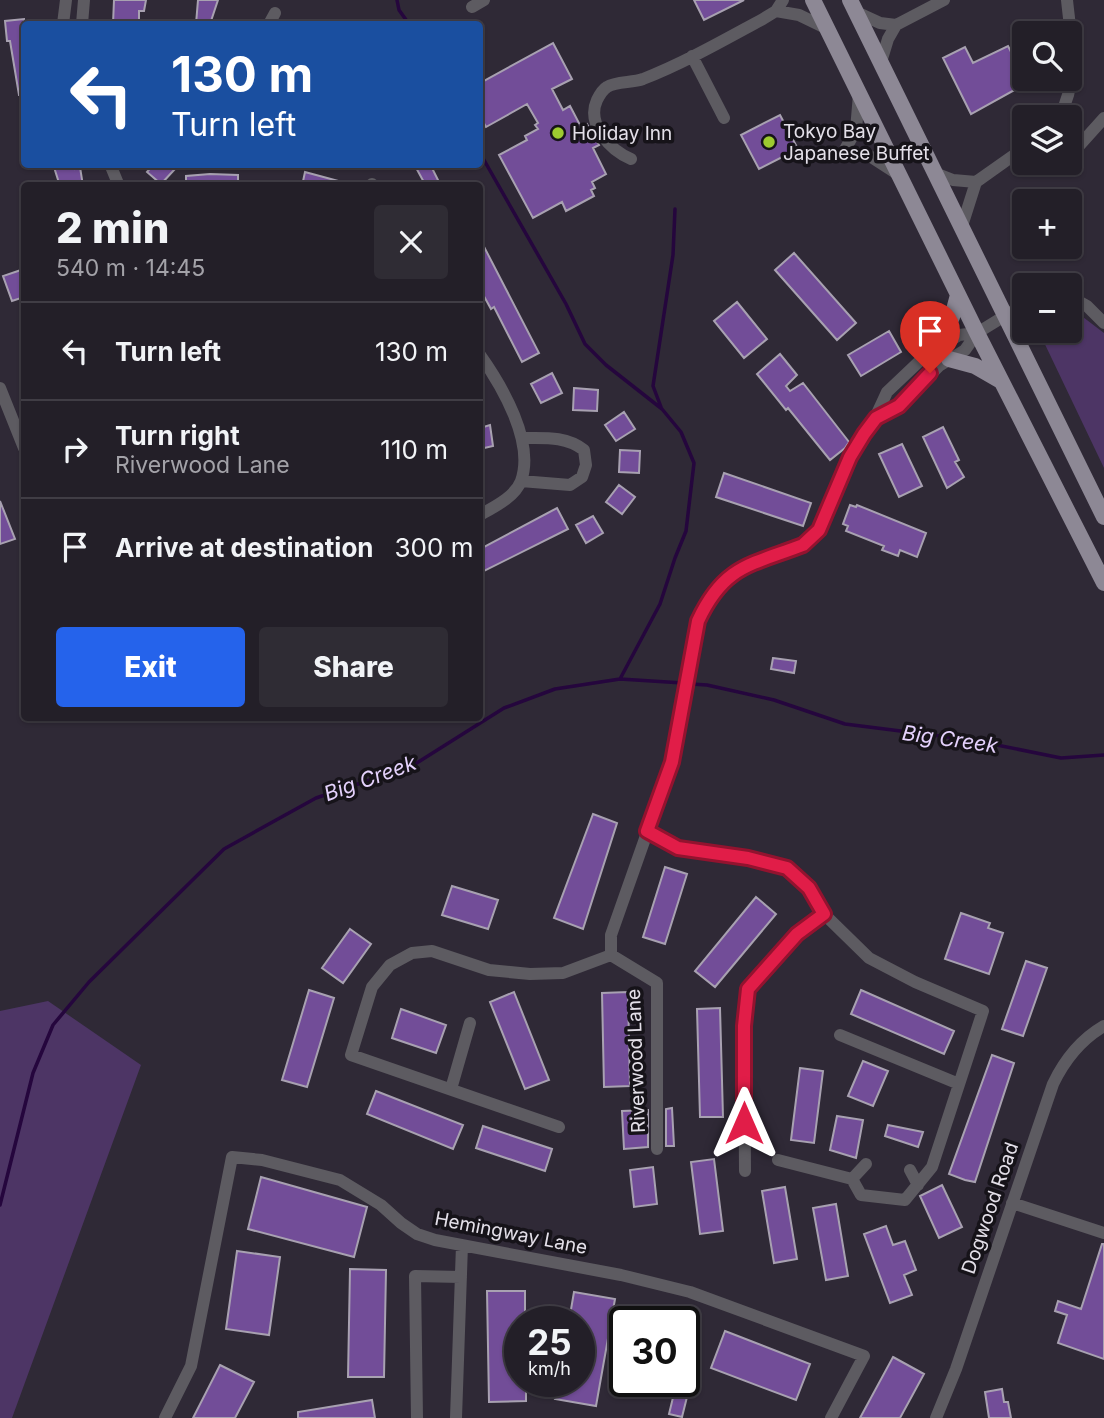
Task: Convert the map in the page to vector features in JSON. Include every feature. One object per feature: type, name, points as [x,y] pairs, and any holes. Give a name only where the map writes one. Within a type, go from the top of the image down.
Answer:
[{"type":"main road","points":[[813,0],[1104,583]]},
{"type":"main road","points":[[853,6],[1104,517]]},
{"type":"main road","points":[[933,350],[952,317],[958,295]]},
{"type":"main road","points":[[949,359],[975,366],[1001,381]]},
{"type":"street","points":[[65,12],[83,19],[84,0]]},
{"type":"street","points":[[472,7],[484,0]]},
{"type":"street","points":[[1065,105],[1070,95],[1073,68],[1067,0]]},
{"type":"street","points":[[881,62],[888,39],[896,25],[939,1]]},
{"type":"street","points":[[631,159],[614,150],[597,124],[594,109],[601,93],[607,87],[644,78],[692,56],[780,5],[828,29]]},
{"type":"street","points":[[853,6],[880,23],[896,25]]},
{"type":"street","points":[[692,56],[724,118]]},
{"type":"street","points":[[859,93],[856,130],[844,153],[865,153],[899,175]]},
{"type":"street","points":[[1082,143],[1104,118]]},
{"type":"street","points":[[962,226],[976,182],[1012,156]]},
{"type":"street","points":[[935,173],[953,180],[976,182]]},
{"type":"street","points":[[1082,302],[1104,323]]},
{"type":"street","points":[[876,418],[899,406],[930,373],[965,350],[977,333],[1012,311]]},
{"type":"street","points":[[559,1127],[351,1055],[372,986],[390,965],[412,953],[432,951],[489,970],[530,974],[563,973],[611,955],[611,934],[672,762],[698,621],[708,600],[728,577],[741,567],[803,545],[819,530],[850,457],[876,418],[887,392],[911,367],[933,350],[959,335],[977,333]]},
{"type":"street","points":[[483,359],[496,378],[523,438],[525,458],[521,481],[516,489],[499,504],[483,512]]},
{"type":"street","points":[[0,388],[21,440]]},
{"type":"street","points":[[521,481],[570,485],[582,477],[586,465],[584,450],[573,441],[523,438]]},
{"type":"street","points":[[647,831],[678,848],[748,858],[787,868],[809,888],[824,914],[869,958],[915,982],[983,1011],[932,1167],[905,1200],[861,1195],[852,1179],[778,1160]]},
{"type":"street","points":[[745,1171],[744,1026],[748,989],[797,934],[824,914]]},
{"type":"street","name":"Riverwood Lane","points":[[611,955],[657,983],[657,1149]]},
{"type":"street","points":[[451,1089],[470,1023]]},
{"type":"street","name":"Dogwood Road","points":[[936,1418],[956,1369],[1053,1084],[1061,1068],[1083,1041],[1104,1026]]},
{"type":"street","points":[[840,1035],[959,1084]]},
{"type":"street","name":"Hemingway Lane","points":[[165,1418],[191,1366],[232,1157],[262,1160],[340,1180],[381,1205],[417,1234],[435,1240],[621,1275],[690,1292],[864,1356],[831,1418]]},
{"type":"street","points":[[852,1179],[866,1164]]},
{"type":"street","points":[[910,1170],[918,1185]]},
{"type":"street","points":[[1012,1203],[1104,1233]]},
{"type":"street","points":[[456,1418],[462,1245]]},
{"type":"street","points":[[417,1418],[415,1276],[461,1277]]},
{"type":"shaded area","points":[[1082,316],[1104,333],[1104,468],[1044,343],[1082,343]]},
{"type":"shaded area","points":[[48,1001],[141,1065],[12,1418],[0,1418],[0,1011]]},
{"type":"building","points":[[114,0],[146,0],[144,11],[139,11],[139,21],[113,21]]},
{"type":"building","points":[[198,0],[218,0],[211,21],[196,21]]},
{"type":"building","points":[[694,0],[744,0],[704,20]]},
{"type":"building","points":[[24,19],[21,21],[21,95],[10,41],[7,41],[5,21]]},
{"type":"building","name":"Holiday Inn","points":[[553,43],[572,79],[552,89],[563,110],[570,106],[581,127],[587,124],[599,145],[593,148],[606,174],[592,182],[595,188],[591,190],[594,196],[566,211],[562,202],[533,218],[499,155],[527,140],[525,136],[538,129],[535,125],[538,123],[527,104],[486,127],[483,122],[483,81]]},
{"type":"building","points":[[1008,46],[1012,54],[1013,91],[971,114],[943,58],[965,47],[973,63]]},
{"type":"building","name":"Tokyo Bay Japanese Buffet","points":[[780,115],[798,149],[759,169],[741,135]]},
{"type":"building","points":[[54,168],[80,168],[82,182],[59,182]]},
{"type":"building","points":[[150,168],[175,169],[163,182],[159,182],[147,172]]},
{"type":"building","points":[[416,168],[432,168],[439,182],[424,182]]},
{"type":"building","points":[[305,172],[342,182],[303,182]]},
{"type":"building","points":[[238,175],[238,182],[186,182],[186,176]]},
{"type":"building","points":[[483,245],[539,353],[522,362],[494,307],[491,309],[483,294]]},
{"type":"building","points":[[794,253],[856,323],[837,340],[775,270]]},
{"type":"building","points":[[21,270],[21,298],[12,301],[3,276]]},
{"type":"building","points":[[737,302],[767,339],[744,358],[714,321]]},
{"type":"building","points":[[889,331],[901,352],[861,376],[848,355]]},
{"type":"building","points":[[780,354],[797,375],[786,386],[790,391],[803,383],[849,442],[830,460],[757,374]]},
{"type":"building","points":[[552,373],[562,393],[541,403],[531,384]]},
{"type":"building","points":[[574,388],[598,390],[597,411],[573,410]]},
{"type":"building","points":[[624,412],[635,429],[616,441],[605,425]]},
{"type":"building","points":[[490,425],[493,446],[483,448],[483,427]]},
{"type":"building","points":[[943,427],[959,460],[955,462],[964,477],[947,488],[923,437]]},
{"type":"building","points":[[902,444],[922,486],[899,497],[879,454]]},
{"type":"building","points":[[620,450],[640,451],[639,473],[619,472]]},
{"type":"building","points":[[724,473],[811,503],[803,526],[716,497]]},
{"type":"building","points":[[619,485],[635,497],[622,514],[606,502]]},
{"type":"building","points":[[0,501],[15,539],[0,544]]},
{"type":"building","points":[[850,505],[857,505],[926,533],[917,557],[900,550],[898,556],[882,550],[884,546],[846,531],[848,526],[843,524]]},
{"type":"building","points":[[557,508],[568,529],[483,572],[483,547]]},
{"type":"building","points":[[593,516],[603,533],[586,543],[576,525]]},
{"type":"building","points":[[773,658],[796,661],[794,673],[771,669]]},
{"type":"building","points":[[593,814],[617,823],[583,929],[554,918]]},
{"type":"building","points":[[665,867],[687,874],[665,944],[643,937]]},
{"type":"building","points":[[452,886],[498,900],[488,929],[442,915]]},
{"type":"building","points":[[756,897],[776,914],[715,987],[695,971]]},
{"type":"building","points":[[961,913],[990,923],[988,928],[1003,933],[989,974],[945,959]]},
{"type":"building","points":[[350,929],[371,944],[343,983],[322,968]]},
{"type":"building","points":[[1026,961],[1047,968],[1023,1036],[1002,1029]]},
{"type":"building","points":[[309,990],[334,998],[307,1087],[282,1080]]},
{"type":"building","points":[[861,990],[954,1031],[944,1054],[851,1014]]},
{"type":"building","points":[[514,992],[549,1080],[525,1089],[490,1002]]},
{"type":"building","points":[[628,992],[630,1086],[604,1087],[602,993]]},
{"type":"building","points":[[720,1008],[723,1117],[700,1117],[697,1009]]},
{"type":"building","points":[[401,1009],[446,1025],[436,1053],[392,1038]]},
{"type":"building","points":[[992,1055],[1014,1063],[975,1182],[949,1174]]},
{"type":"building","points":[[863,1061],[888,1071],[873,1106],[848,1096]]},
{"type":"building","points":[[800,1068],[823,1071],[814,1143],[791,1140]]},
{"type":"building","points":[[376,1091],[463,1125],[453,1149],[367,1114]]},
{"type":"building","points":[[672,1108],[674,1146],[666,1146],[666,1109]]},
{"type":"building","points":[[648,1110],[648,1147],[624,1149],[622,1111]]},
{"type":"building","points":[[837,1116],[863,1120],[856,1158],[830,1150]]},
{"type":"building","points":[[888,1125],[923,1132],[918,1147],[885,1136]]},
{"type":"building","points":[[483,1126],[552,1149],[545,1171],[476,1148]]},
{"type":"building","points":[[714,1159],[723,1231],[700,1234],[691,1162]]},
{"type":"building","points":[[653,1167],[657,1204],[634,1207],[630,1170]]},
{"type":"building","points":[[261,1177],[367,1207],[354,1257],[248,1229]]},
{"type":"building","points":[[942,1185],[962,1227],[939,1238],[920,1196]]},
{"type":"building","points":[[785,1187],[797,1259],[774,1263],[762,1191]]},
{"type":"building","points":[[836,1204],[848,1276],[826,1280],[813,1208]]},
{"type":"building","points":[[886,1226],[893,1245],[905,1241],[916,1270],[904,1275],[912,1295],[890,1303],[864,1234]]},
{"type":"building","points":[[1102,1244],[1104,1359],[1058,1343],[1067,1315],[1055,1311],[1058,1301],[1081,1309]]},
{"type":"building","points":[[237,1251],[280,1257],[269,1335],[226,1329]]},
{"type":"building","points":[[350,1269],[386,1270],[384,1377],[348,1377]]},
{"type":"building","points":[[487,1291],[525,1291],[525,1306],[504,1306],[504,1397],[526,1397],[526,1401],[489,1402]]},
{"type":"building","points":[[574,1292],[615,1299],[614,1306],[609,1306],[609,1333],[596,1406],[555,1399],[595,1397],[595,1306],[572,1306]]},
{"type":"building","points":[[725,1331],[810,1364],[796,1400],[711,1368]]},
{"type":"building","points":[[893,1357],[924,1374],[900,1418],[860,1418]]},
{"type":"building","points":[[220,1365],[254,1382],[235,1418],[193,1418]]},
{"type":"building","points":[[1002,1389],[1011,1418],[989,1418],[985,1392]]},
{"type":"building","points":[[673,1397],[687,1397],[682,1417],[669,1414]]},
{"type":"building","points":[[372,1400],[375,1418],[298,1418],[298,1412]]},
{"type":"waterway","points":[[397,0],[399,10],[407,21]]},
{"type":"waterway","points":[[483,158],[566,304],[585,344],[606,365],[662,409],[681,432],[694,463],[686,531],[660,604],[620,679]]},
{"type":"waterway","points":[[661,407],[653,386],[673,255],[675,209]]},
{"type":"waterway","name":"Big Creek","points":[[0,1205],[33,1073],[53,1025],[89,982],[224,849],[316,798],[412,766],[504,708],[555,689],[620,679],[683,683]]},
{"type":"waterway","name":"Big Creek","points":[[691,684],[774,700],[845,724],[972,740],[1061,758],[1104,755]]},
{"type":"place","name":"Holiday Inn","points":[[558,133]]},
{"type":"place","name":"Tokyo Bay Japanese Buffet","points":[[769,142]]},
{"type":"route","points":[[744,1123],[744,1026],[748,989],[797,934],[824,914],[809,888],[787,868],[748,858],[678,848],[647,831],[672,762],[698,621],[708,600],[728,577],[741,567],[803,545],[812,538],[819,530],[837,484],[864,434],[876,418],[899,406],[930,373]]}]
